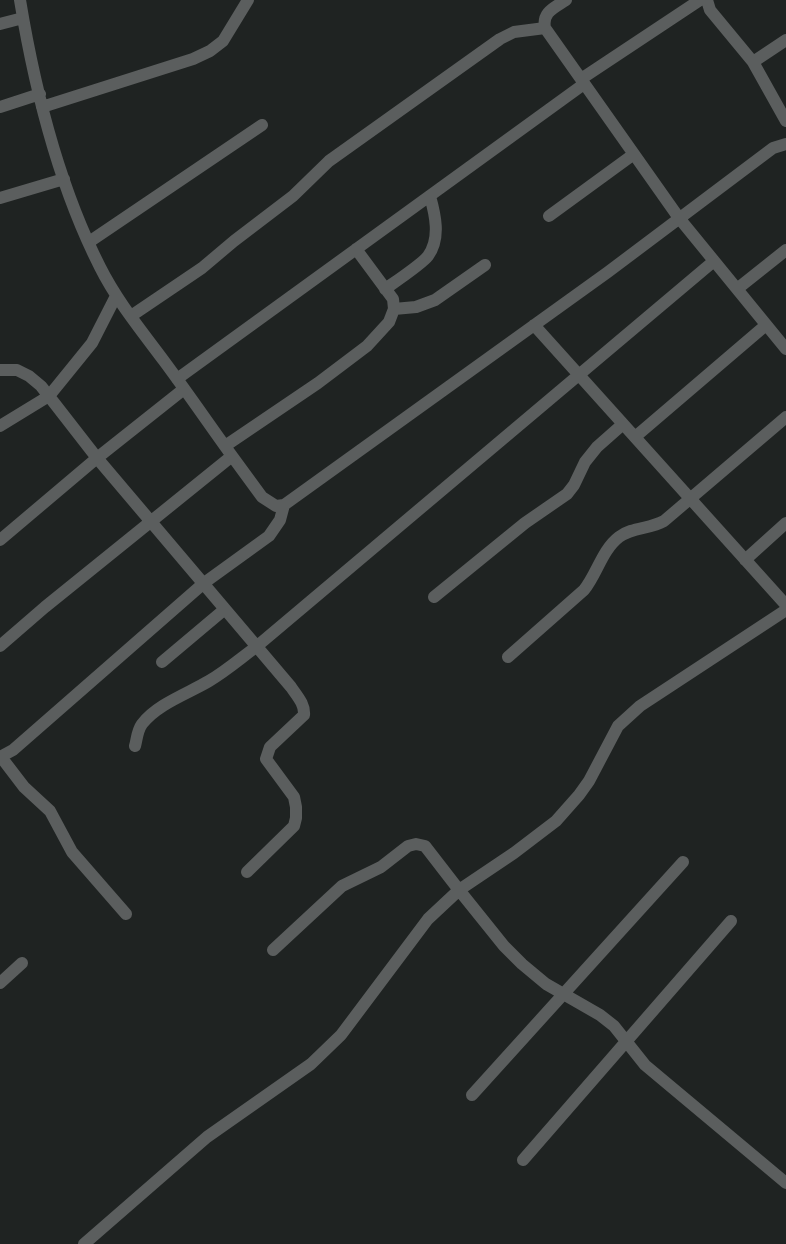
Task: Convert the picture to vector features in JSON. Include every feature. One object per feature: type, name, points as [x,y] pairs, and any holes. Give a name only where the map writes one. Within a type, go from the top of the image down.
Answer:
[{"type":"street","points":[[20,0],[28,50],[69,196],[100,266],[116,296],[228,451],[262,497],[276,506],[284,505],[534,325],[773,148],[786,144]]},
{"type":"street","points":[[0,107],[41,101],[193,59],[210,51],[223,41],[248,0]]},
{"type":"street","points":[[566,0],[546,15],[544,20],[545,28],[679,218],[786,350]]},
{"type":"street","points":[[0,540],[97,458],[180,384],[356,249],[583,82],[700,0]]},
{"type":"street","points":[[707,0],[710,10],[753,62],[786,121]]},
{"type":"street","points":[[0,24],[23,18]]},
{"type":"street","points":[[131,316],[202,268],[293,196],[329,161],[500,40],[514,32],[545,28]]},
{"type":"street","points":[[753,62],[786,40]]},
{"type":"street","points":[[89,242],[262,125]]},
{"type":"street","points":[[549,216],[634,154]]},
{"type":"street","points":[[0,198],[64,179]]},
{"type":"street","points":[[385,289],[428,256],[434,242],[436,220],[430,196]]},
{"type":"street","points":[[0,646],[151,521],[228,451],[367,346],[389,322],[394,309],[393,300],[356,249]]},
{"type":"street","points":[[737,290],[786,250]]},
{"type":"street","points":[[135,746],[137,734],[142,724],[152,715],[170,702],[210,681],[256,646],[578,374],[714,262]]},
{"type":"street","points":[[394,309],[416,307],[436,300],[485,265]]},
{"type":"street","points":[[0,426],[49,396],[92,343],[116,296]]},
{"type":"street","points":[[534,325],[786,605]]},
{"type":"street","points":[[635,437],[766,325]]},
{"type":"street","points":[[0,370],[17,370],[42,386],[97,458],[204,583],[291,688],[305,708],[304,714],[270,747],[266,754],[269,765],[294,796],[296,807],[294,826],[247,872]]},
{"type":"street","points":[[508,657],[584,590],[591,582],[595,570],[612,545],[620,537],[631,531],[655,526],[691,499],[786,417]]},
{"type":"street","points":[[434,597],[525,523],[567,494],[574,485],[585,462],[623,424]]},
{"type":"street","points":[[126,914],[72,852],[50,811],[24,787],[1,757],[13,750],[204,583],[269,536],[280,520],[284,505]]},
{"type":"street","points":[[745,560],[786,523]]},
{"type":"street","points":[[162,662],[225,609]]},
{"type":"street","points":[[84,1244],[207,1137],[311,1064],[341,1035],[428,919],[459,890],[514,853],[556,821],[579,795],[599,763],[618,726],[628,716],[640,706],[786,610]]},
{"type":"street","points":[[273,950],[342,886],[376,871],[408,846],[416,844],[425,846],[504,946],[522,964],[546,984],[600,1015],[614,1026],[645,1065],[786,1183]]},
{"type":"street","points":[[472,1095],[683,862]]},
{"type":"street","points":[[523,1160],[731,921]]},
{"type":"street","points":[[0,983],[22,963]]}]
